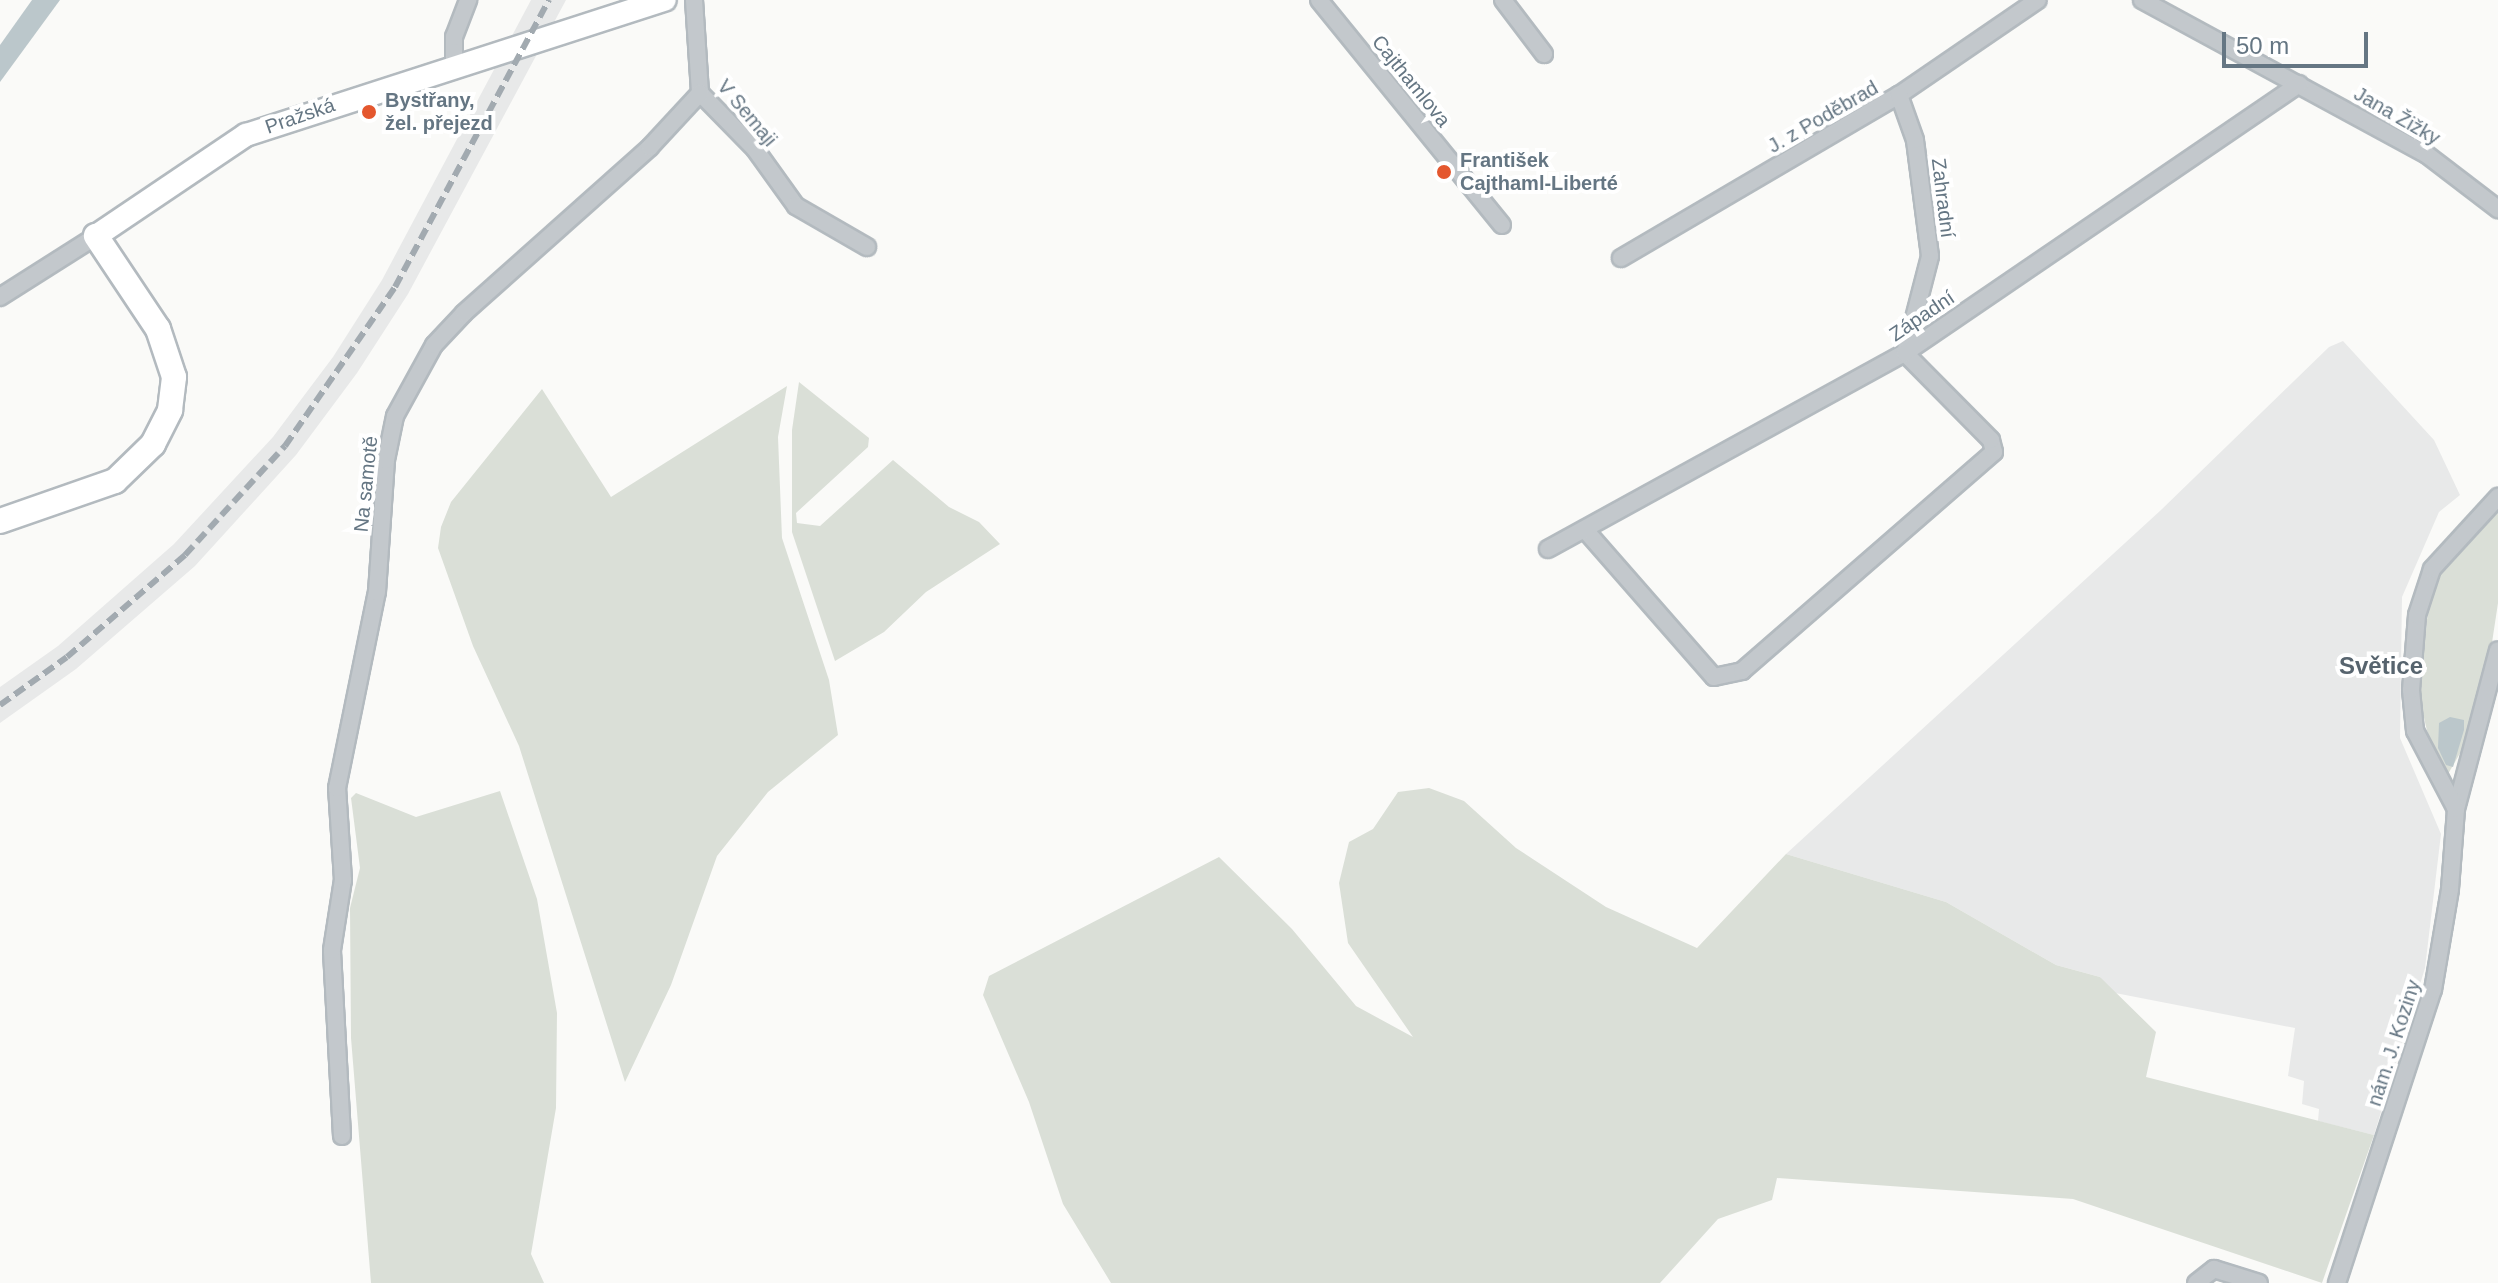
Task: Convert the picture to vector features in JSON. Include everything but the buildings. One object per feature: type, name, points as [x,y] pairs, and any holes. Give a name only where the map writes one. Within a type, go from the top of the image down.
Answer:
[{"type":"main road","points":[[0,521],[115,481],[148,451],[170,410],[174,377],[158,329],[96,236]]},
{"type":"street","points":[[454,67],[454,37],[468,0]]},
{"type":"street","name":"Pražská","points":[[96,236],[246,135],[665,0]]},
{"type":"street","name":"V Semaji","points":[[694,0],[700,93],[755,149],[796,206],[867,247]]},
{"type":"street","name":"Cajthamlova","points":[[1319,0],[1502,225]]},
{"type":"street","points":[[1503,0],[1544,54]]},
{"type":"street","name":"J. z Poděbrad","points":[[1621,258],[1899,95],[2038,0]]},
{"type":"street","name":"Jana Žižky","points":[[2142,0],[2426,154],[2498,209]]},
{"type":"street","name":"Západní","points":[[1548,549],[1586,531],[1905,353],[2299,84]]},
{"type":"street","name":"Na samotě","points":[[342,1136],[332,950],[343,880],[337,788],[377,592],[386,460],[401,400],[434,345],[464,313],[650,147],[700,93]]},
{"type":"street","name":"Zahradní","points":[[1899,95],[1915,140],[1930,256],[1905,353]]},
{"type":"street","points":[[0,297],[96,236]]},
{"type":"street","points":[[1586,531],[1714,677],[1742,671],[1994,452],[1991,440],[1905,353]]},
{"type":"street","points":[[2456,809],[2415,731],[2411,690],[2417,615],[2432,569],[2498,497]]},
{"type":"street","name":"nám. J. Koziny","points":[[2337,1283],[2438,971],[2456,809],[2498,650]]},
{"type":"street","points":[[2196,1283],[2214,1269],[2259,1283]]},
{"type":"shaded area","points":[[32,0],[60,0],[0,82],[0,45]]},
{"type":"shaded area","points":[[531,0],[566,0],[408,294],[357,373],[296,455],[195,566],[76,669],[0,723],[0,687],[58,646],[174,544],[273,437],[333,357],[382,280]]},
{"type":"shaded area","points":[[2343,341],[2434,440],[2460,495],[2439,512],[2402,597],[2400,738],[2441,834],[2425,968],[2374,1135],[2318,1121],[2319,1109],[2302,1104],[2304,1081],[2288,1076],[2295,1028],[2110,992],[2100,977],[2056,965],[1946,902],[1786,854],[2161,510],[2329,347]]},
{"type":"shaded area","points":[[799,382],[869,438],[868,447],[796,513],[797,523],[820,526],[893,460],[949,507],[979,522],[1000,544],[926,592],[884,632],[835,661],[792,532],[792,430]]},
{"type":"shaded area","points":[[787,386],[778,437],[782,538],[829,680],[838,735],[768,792],[717,856],[671,985],[625,1082],[519,746],[473,646],[438,548],[441,527],[451,502],[542,389],[611,497]]},
{"type":"shaded area","points":[[2498,506],[2498,603],[2488,669],[2466,743],[2448,774],[2429,739],[2419,697],[2428,610],[2438,575],[2469,527]]},
{"type":"shaded area","points":[[2450,717],[2464,720],[2453,767],[2446,765],[2438,748],[2439,723]]},
{"type":"shaded area","points":[[1429,788],[1464,801],[1516,848],[1606,907],[1697,948],[1786,854],[1946,902],[2056,965],[2100,977],[2156,1032],[2146,1077],[2374,1135],[2322,1283],[2073,1199],[1777,1178],[1772,1200],[1718,1219],[1660,1283],[1111,1283],[1063,1204],[1029,1102],[983,995],[989,976],[1219,857],[1292,929],[1356,1006],[1413,1037],[1348,943],[1339,883],[1349,842],[1373,829],[1398,792]]},
{"type":"shaded area","points":[[500,791],[537,899],[557,1013],[556,1108],[531,1254],[544,1283],[371,1283],[351,1038],[350,908],[360,868],[351,798],[356,793],[416,817]]},
{"type":"railway","points":[[0,705],[67,657],[185,555],[285,446],[395,287],[549,0]]},
{"type":"place","name":"Bystřany, žel. přejezd","points":[[369,112]]},
{"type":"place","name":"František Cajthaml-Liberté","points":[[1444,172]]},
{"type":"district","name":"Světice","points":[[2381,666]]}]
